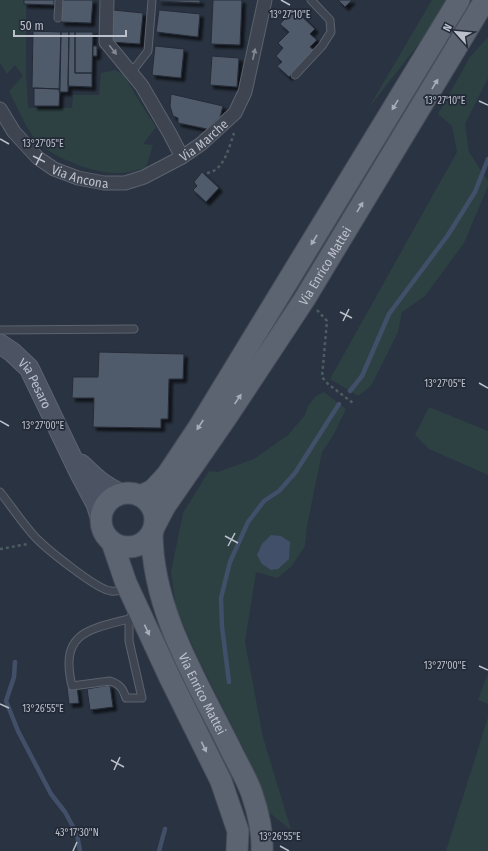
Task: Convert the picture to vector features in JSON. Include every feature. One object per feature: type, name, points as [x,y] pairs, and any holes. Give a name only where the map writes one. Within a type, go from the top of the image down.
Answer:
[{"type":"main road","name":"Via Enrico Mattei","points":[[132,495],[153,490],[167,475],[199,427],[459,0]]},
{"type":"main road","name":"Via Enrico Mattei","points":[[262,851],[263,840],[252,794],[178,643],[163,602],[156,577],[152,548],[154,529],[165,506],[226,418],[304,300],[485,0]]},
{"type":"main road","points":[[163,602],[164,555],[167,533],[174,511],[226,418]]},
{"type":"main road","points":[[132,495],[148,502],[153,509],[154,529],[146,540],[138,546],[129,548],[112,542],[104,532],[101,520],[107,503],[114,497],[132,495]]},
{"type":"main road","name":"Via Enrico Mattei","points":[[112,542],[128,589],[133,614],[170,678],[221,781],[238,831],[237,851]]},
{"type":"street","name":"Via Marche","points":[[107,0],[106,42],[142,86],[182,157],[201,144],[235,113],[245,92],[265,0]]},
{"type":"street","name":"Via Ancona","points":[[0,109],[14,132],[38,158],[54,169],[78,178],[104,183],[125,183],[144,177],[182,157]]},
{"type":"street","name":"Via Pesaro","points":[[0,344],[12,352],[29,368],[70,454],[96,504],[101,520]]},
{"type":"street","name":"Via Pesaro","points":[[70,454],[99,482],[109,488],[132,495]]},
{"type":"lane","points":[[58,18],[59,0]]},
{"type":"lane","points":[[131,73],[148,51],[152,0]]},
{"type":"lane","points":[[295,75],[322,46],[331,32],[330,20],[311,0]]},
{"type":"lane","points":[[0,330],[134,329]]},
{"type":"lane","points":[[0,492],[37,539],[93,583],[104,589],[112,591],[128,589]]},
{"type":"lane","points":[[133,614],[129,641],[142,698],[126,698],[122,688],[116,683],[110,681],[72,686],[68,671],[69,654],[73,644],[80,636],[94,628],[133,614]]},
{"type":"path","points":[[207,173],[212,172],[222,164],[237,126],[239,116],[235,113]]},
{"type":"path","points":[[304,300],[327,321],[322,377],[328,384],[352,403]]},
{"type":"path","points":[[0,549],[30,544],[37,539]]},
{"type":"green space","points":[[0,0],[26,0],[26,73],[28,108],[72,108],[73,95],[99,95],[101,73],[115,70],[124,75],[156,127],[143,144],[153,145],[146,168],[119,173],[99,171],[56,155],[47,150],[35,139],[9,91],[23,76],[15,65],[7,74],[0,63]]},
{"type":"green space","points":[[432,0],[447,0],[421,41],[368,109]]},
{"type":"green space","points":[[468,0],[473,0],[422,88],[419,88],[418,86]]},
{"type":"green space","points":[[488,37],[488,78],[465,124],[469,152],[488,181],[488,186],[464,243],[425,296],[402,312],[398,332],[371,386],[358,396],[330,379],[457,152],[452,126],[438,114],[470,57]]},
{"type":"green space","points":[[413,97],[332,239],[229,395],[344,211],[410,98]]},
{"type":"green space","points":[[324,392],[346,409],[334,434],[322,452],[307,526],[305,546],[291,567],[277,578],[256,572],[245,642],[263,737],[291,830],[266,810],[254,770],[197,656],[176,608],[171,572],[183,513],[209,471],[218,472],[254,459],[288,435],[305,415],[308,406],[316,396]]},
{"type":"green space","points":[[429,407],[488,431],[488,475],[429,449],[415,435]]},
{"type":"green space","points":[[488,673],[488,704],[478,700]]},
{"type":"green space","points":[[488,717],[488,851],[446,851]]},
{"type":"water","points":[[271,535],[281,536],[290,542],[289,559],[278,569],[271,570],[262,564],[257,555],[262,544]]},
{"type":"building","points":[[24,0],[54,0],[54,5],[24,4]]},
{"type":"building","points":[[62,0],[93,0],[91,23],[61,22]]},
{"type":"building","points":[[200,0],[200,3],[158,1]]},
{"type":"building","points":[[213,0],[242,0],[240,45],[211,44]]},
{"type":"building","points":[[338,0],[352,0],[345,7]]},
{"type":"building","points":[[294,9],[315,29],[310,34],[317,40],[310,47],[314,50],[289,77],[277,66],[282,62],[276,56],[283,48],[278,43],[289,32],[280,24]]},
{"type":"building","points":[[113,10],[143,13],[140,44],[111,42]]},
{"type":"building","points":[[159,10],[200,14],[198,37],[156,32]]},
{"type":"building","points":[[33,31],[61,32],[60,89],[32,88]]},
{"type":"building","points":[[61,32],[69,32],[68,92],[59,92]]},
{"type":"building","points":[[69,32],[75,32],[75,73],[92,73],[92,87],[68,86]]},
{"type":"building","points":[[75,32],[93,32],[92,73],[75,73]]},
{"type":"building","points":[[93,46],[97,46],[97,56],[93,56]]},
{"type":"building","points":[[155,46],[184,49],[181,78],[152,75]]},
{"type":"building","points":[[212,56],[239,58],[237,87],[210,85]]},
{"type":"building","points":[[34,88],[60,89],[59,106],[34,106]]},
{"type":"building","points":[[171,94],[223,106],[220,117],[207,129],[178,123],[178,118],[173,116],[170,106]]},
{"type":"building","points":[[202,172],[219,188],[206,202],[193,190],[197,186],[194,182]]},
{"type":"building","points":[[99,352],[184,354],[183,379],[169,379],[168,419],[161,419],[161,428],[93,427],[94,398],[72,398],[73,377],[98,377]]},
{"type":"building","points":[[110,685],[113,707],[90,710],[87,689]]},
{"type":"building","points":[[77,687],[79,703],[69,704],[67,688]]},
{"type":"waterway","points":[[350,391],[362,376],[389,314],[448,235],[475,192],[488,159]]},
{"type":"waterway","points":[[229,682],[222,627],[221,598],[230,562],[248,522],[264,501],[279,491],[295,473],[339,404]]},
{"type":"waterway","points":[[15,662],[14,677],[6,701],[18,731],[51,794],[65,812],[77,834],[80,851]]},
{"type":"waterway","points":[[159,851],[165,829]]}]
